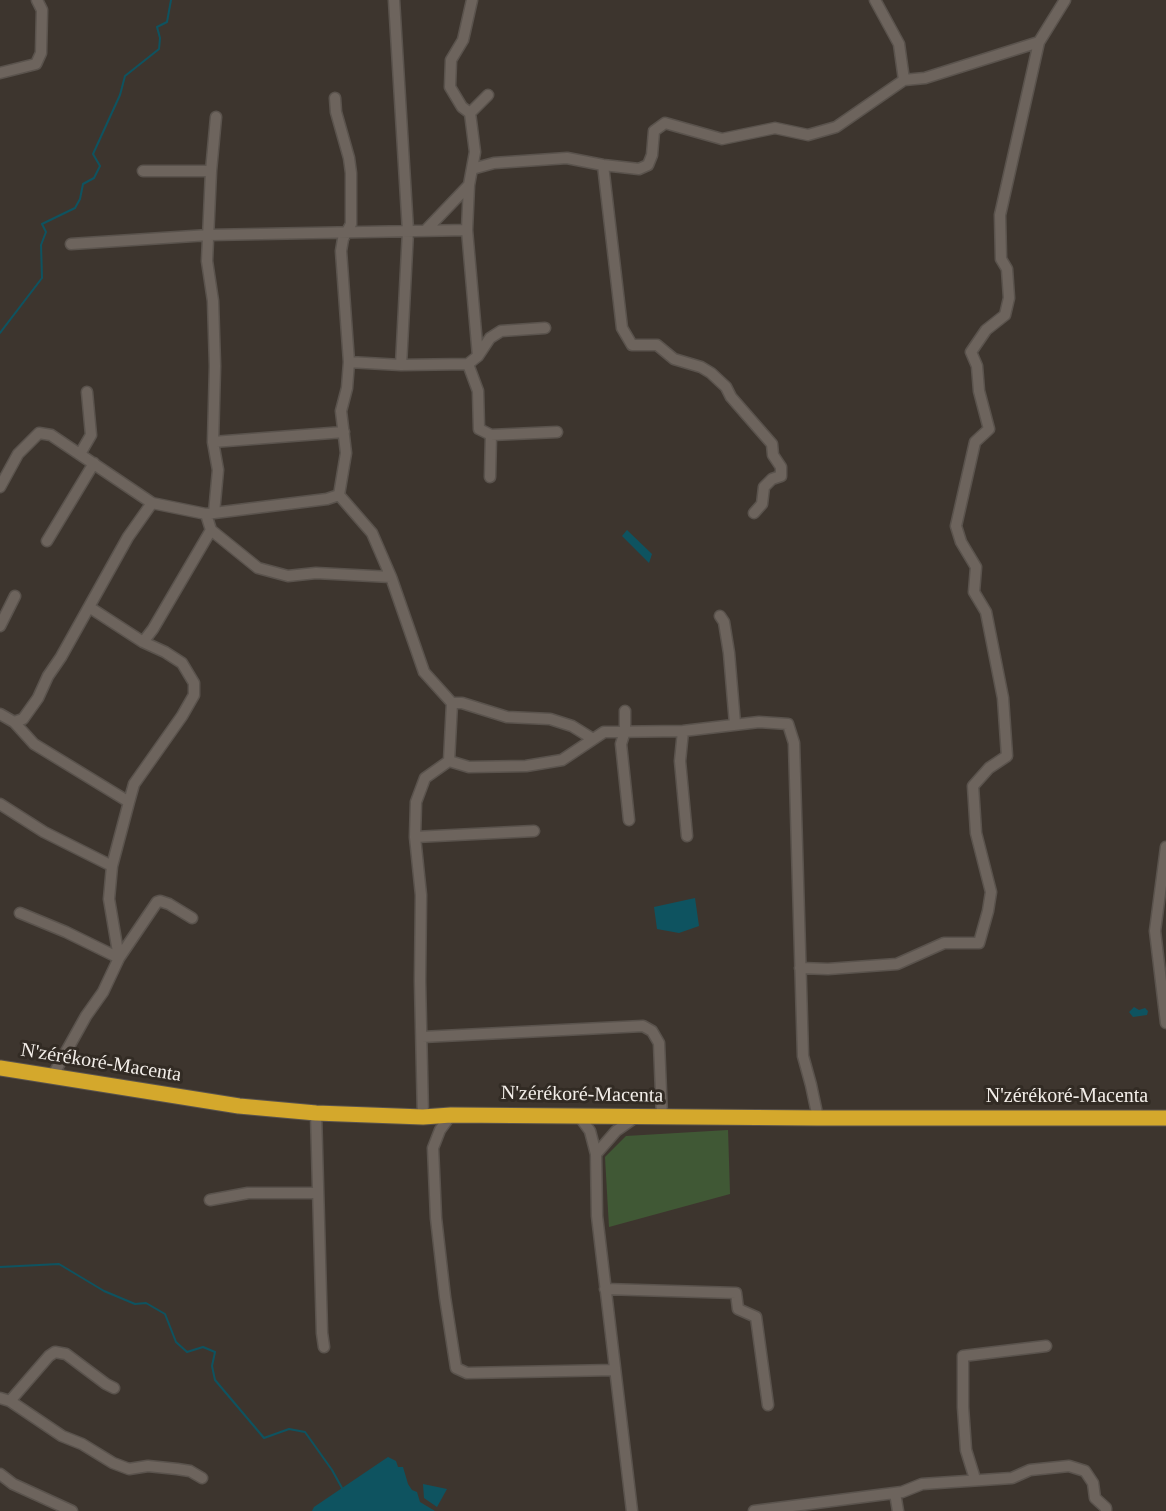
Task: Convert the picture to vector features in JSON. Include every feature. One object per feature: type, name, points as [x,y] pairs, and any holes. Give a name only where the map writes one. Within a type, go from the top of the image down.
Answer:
[{"type":"highway","name":"N'zérékoré-Macenta","points":[[0,1068],[239,1106],[316,1113],[423,1117],[451,1115],[1166,1118]]},
{"type":"street","points":[[0,73],[36,64],[42,52],[42,10],[37,0]]},
{"type":"street","points":[[394,0],[408,231],[401,365]]},
{"type":"street","points":[[472,0],[463,40],[451,60],[450,87],[462,107],[470,113],[474,152],[469,185],[467,230],[478,356]]},
{"type":"street","points":[[874,0],[899,44],[904,80]]},
{"type":"street","points":[[800,968],[828,969],[897,964],[944,943],[979,943],[988,911],[992,892],[976,833],[973,786],[989,768],[1006,756],[1003,698],[986,612],[974,592],[976,567],[961,542],[956,526],[975,442],[989,429],[979,391],[977,366],[970,352],[986,330],[1005,315],[1009,298],[1007,269],[1000,259],[1000,215],[1039,42],[1065,0]]},
{"type":"street","points":[[472,169],[494,163],[567,158],[639,169],[648,165],[652,155],[654,131],[665,123],[722,139],[775,128],[808,135],[836,127],[904,80],[925,78],[1039,42]]},
{"type":"street","points":[[470,113],[488,95]]},
{"type":"street","points":[[335,98],[337,118],[351,173],[351,224],[343,239],[341,250],[349,362],[347,388],[341,411],[345,461],[339,495]]},
{"type":"street","points":[[143,642],[153,629],[211,530],[210,514],[218,470],[213,442],[215,366],[213,301],[207,261],[216,117]]},
{"type":"street","points":[[603,165],[622,328],[632,345],[657,345],[674,359],[701,367],[711,373],[726,387],[731,397],[772,444],[773,455],[781,467],[780,476],[771,479],[764,487],[762,504],[753,513]]},
{"type":"street","points":[[143,171],[211,171]]},
{"type":"street","points":[[425,231],[469,185]]},
{"type":"street","points":[[71,244],[209,236],[467,230]]},
{"type":"street","points":[[349,362],[401,365],[468,364],[478,356],[490,338],[501,331],[545,328]]},
{"type":"street","points":[[468,364],[478,391],[479,429],[491,435],[557,432]]},
{"type":"street","points":[[80,454],[91,435],[87,392]]},
{"type":"street","points":[[213,442],[344,432]]},
{"type":"street","points":[[0,487],[18,454],[39,433],[51,435],[152,503],[210,514],[327,499],[339,495]]},
{"type":"street","points":[[490,477],[491,435]]},
{"type":"street","points":[[47,542],[94,463]]},
{"type":"street","points":[[339,495],[372,533],[391,577],[424,672],[452,704],[449,760]]},
{"type":"street","points":[[14,722],[23,719],[38,698],[48,676],[128,537],[152,503]]},
{"type":"street","points":[[211,530],[258,567],[288,576],[316,573],[391,577]]},
{"type":"street","points":[[0,626],[15,596]]},
{"type":"street","points":[[89,607],[143,642],[182,663],[195,683],[194,695],[134,784],[129,802],[112,866],[109,899],[119,958]]},
{"type":"street","points":[[720,616],[724,622],[729,653],[735,724]]},
{"type":"street","points":[[452,704],[462,702],[507,717],[550,719],[572,726],[593,739]]},
{"type":"street","points":[[625,711],[626,731],[621,744],[629,820]]},
{"type":"street","points":[[0,714],[14,722],[34,744],[129,802]]},
{"type":"street","points":[[449,760],[469,767],[526,766],[562,760],[604,732],[683,731],[759,722],[788,724],[794,743],[803,1056],[818,1118]]},
{"type":"street","points":[[683,731],[680,761],[687,836]]},
{"type":"street","points":[[423,1117],[421,895],[415,837],[416,802],[425,778],[449,760]]},
{"type":"street","points":[[0,804],[44,831],[112,866]]},
{"type":"street","points":[[415,837],[534,831]]},
{"type":"street","points":[[1166,847],[1155,931],[1166,1023]]},
{"type":"street","points":[[52,1077],[86,1016],[103,992],[119,958],[157,902],[169,904],[192,918]]},
{"type":"street","points":[[20,913],[119,958]]},
{"type":"street","points":[[422,1037],[643,1026],[652,1031],[659,1043],[662,1117]]},
{"type":"street","points":[[316,1113],[324,1347]]},
{"type":"street","points":[[451,1115],[440,1130],[433,1148],[445,1297],[456,1368],[467,1373],[614,1370]]},
{"type":"street","points":[[579,1116],[590,1131],[596,1154],[597,1216],[632,1511]]},
{"type":"street","points":[[596,1154],[616,1131],[636,1117]]},
{"type":"street","points":[[210,1200],[248,1193],[317,1193]]},
{"type":"street","points":[[605,1289],[736,1293],[738,1309],[756,1317],[768,1405]]},
{"type":"street","points":[[975,1479],[966,1450],[963,1356],[1046,1346]]},
{"type":"street","points":[[114,1388],[66,1354],[55,1352],[5,1400],[62,1437],[82,1444],[113,1463],[129,1469],[148,1466],[190,1471],[202,1478]]},
{"type":"street","points":[[754,1511],[895,1493],[922,1484],[1012,1478],[1030,1470],[1069,1466],[1085,1471],[1093,1483],[1095,1498],[1108,1510]]},
{"type":"street","points":[[0,1474],[13,1484],[72,1511]]},
{"type":"street","points":[[895,1493],[898,1511]]},
{"type":"green space","points":[[728,1130],[730,1194],[609,1227],[605,1157],[626,1136]]},
{"type":"water","points":[[627,530],[652,554],[649,563],[622,536]]},
{"type":"water","points":[[695,898],[699,926],[679,933],[657,929],[654,907]]},
{"type":"water","points":[[1134,1007],[1139,1010],[1145,1008],[1148,1011],[1147,1015],[1133,1017],[1129,1012]]},
{"type":"water","points":[[388,1457],[396,1461],[398,1467],[403,1467],[408,1484],[412,1490],[417,1492],[420,1502],[435,1511],[312,1511],[314,1507]]},
{"type":"water","points":[[423,1484],[447,1489],[437,1507],[424,1498]]},
{"type":"waterway","points":[[0,333],[42,278],[41,245],[46,232],[42,224],[75,208],[80,199],[83,184],[94,178],[100,166],[93,154],[120,95],[125,76],[159,49],[160,38],[157,27],[167,22],[171,0]]},
{"type":"waterway","points":[[0,1267],[59,1264],[104,1291],[135,1304],[146,1303],[165,1314],[176,1342],[187,1352],[203,1347],[215,1352],[212,1366],[215,1380],[264,1438],[289,1429],[305,1432],[342,1488]]}]
